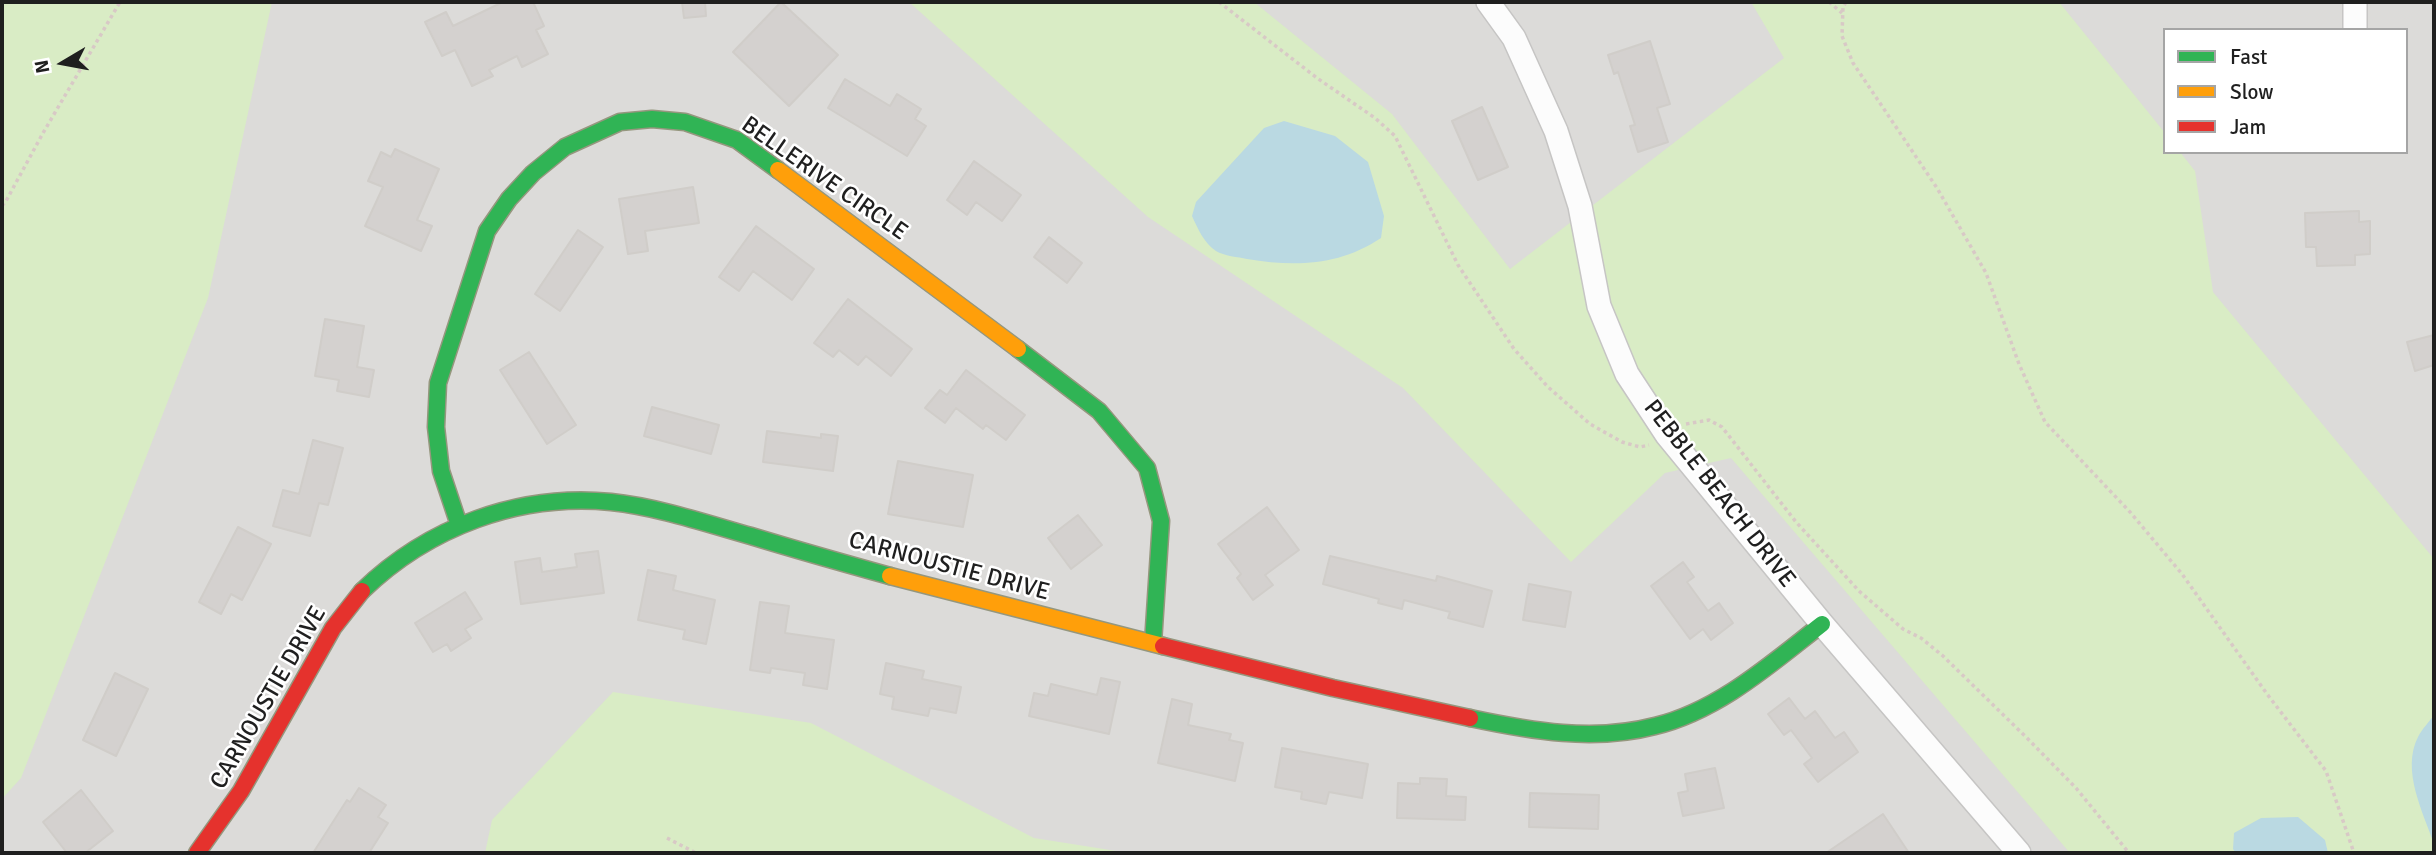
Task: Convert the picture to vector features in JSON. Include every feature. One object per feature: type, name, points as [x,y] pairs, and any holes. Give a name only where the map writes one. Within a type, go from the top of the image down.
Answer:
[{"type":"street","name":"PEBBLE BEACH DRIVE","points":[[1488,2],[1514,38],[1556,131],[1580,206],[1599,306],[1627,374],[1662,430],[1822,624],[2019,853]]},
{"type":"street","points":[[2355,2],[2355,28]]},
{"type":"street","name":"BELLERIVE CIRCLE","points":[[459,525],[441,471],[436,427],[438,383],[487,231],[509,199],[533,173],[565,147],[620,122],[652,118],[685,122],[737,139],[1099,411],[1147,468],[1161,521],[1153,643]]},
{"type":"street","name":"CARNOUSTIE DRIVE","points":[[197,853],[222,824],[322,648],[352,602],[393,564],[425,542],[459,525],[497,513],[569,500],[603,501],[663,512],[968,597],[1375,699],[1541,731],[1588,733],[1654,727],[1694,713],[1770,665],[1822,624]]},
{"type":"path","points":[[2,206],[120,2]]},
{"type":"path","points":[[1829,2],[1842,13]]},
{"type":"path","points":[[1846,2],[1842,13],[1842,36],[1853,63],[1937,188],[1986,273],[2019,364],[2045,422],[2130,512],[2182,574],[2267,694],[2326,771],[2354,853]]},
{"type":"path","points":[[667,838],[696,853]]},
{"type":"shaded area","points":[[2,2],[2434,2],[2434,853],[2,853]]},
{"type":"green space","points":[[2,2],[272,2],[208,298],[21,778],[2,799]]},
{"type":"green space","points":[[909,2],[1254,2],[1392,114],[1510,269],[1784,58],[1751,2],[2059,2],[2163,131],[2163,154],[2182,154],[2195,171],[2213,292],[2434,559],[2434,853],[2070,853],[1731,458],[1665,473],[1571,562],[1403,388],[1148,217]]},
{"type":"green space","points":[[613,692],[811,723],[1034,838],[1129,853],[485,853],[492,820]]},
{"type":"water","points":[[1284,121],[1335,136],[1368,162],[1384,216],[1381,238],[1333,259],[1299,263],[1265,262],[1231,256],[1216,251],[1208,244],[1192,216],[1196,202],[1264,128]]},
{"type":"water","points":[[2434,715],[2434,844],[2416,791],[2412,763],[2418,737]]},
{"type":"water","points":[[2298,817],[2325,840],[2328,853],[2236,853],[2233,849],[2234,833],[2261,818]]},
{"type":"building","points":[[503,2],[533,2],[544,26],[536,30],[548,54],[522,67],[517,56],[489,70],[493,76],[472,86],[455,50],[442,56],[425,22],[446,12],[453,26]]},
{"type":"building","points":[[682,2],[705,2],[706,16],[684,18]]},
{"type":"building","points":[[781,2],[838,55],[789,106],[733,52]]},
{"type":"building","points":[[1650,41],[1670,104],[1657,108],[1668,142],[1638,152],[1630,126],[1635,125],[1618,72],[1614,74],[1608,55]]},
{"type":"building","points":[[845,79],[890,106],[897,94],[921,109],[915,119],[926,126],[907,156],[828,108]]},
{"type":"building","points":[[1482,107],[1508,167],[1478,180],[1452,121]]},
{"type":"building","points":[[395,149],[439,169],[417,220],[432,226],[421,251],[365,226],[383,187],[368,181],[381,152],[391,157]]},
{"type":"building","points":[[974,161],[1021,195],[1002,221],[976,202],[967,215],[947,200]]},
{"type":"building","points":[[693,187],[699,223],[645,231],[648,251],[628,254],[619,199]]},
{"type":"building","points":[[2359,211],[2359,222],[2370,221],[2370,254],[2355,255],[2355,265],[2317,266],[2316,247],[2306,247],[2305,213]]},
{"type":"building","points":[[756,226],[814,269],[792,300],[753,271],[739,291],[719,277]]},
{"type":"building","points":[[578,230],[603,247],[560,311],[535,294]]},
{"type":"building","points":[[1049,237],[1082,263],[1067,283],[1034,257]]},
{"type":"building","points":[[848,299],[912,349],[891,376],[866,356],[858,365],[839,350],[833,357],[814,343]]},
{"type":"building","points":[[325,319],[364,326],[357,367],[374,370],[369,397],[337,391],[339,380],[315,376]]},
{"type":"building","points":[[2434,335],[2434,365],[2415,371],[2407,342]]},
{"type":"building","points":[[529,352],[576,425],[547,444],[500,370]]},
{"type":"building","points":[[966,370],[1025,415],[1006,440],[986,425],[983,429],[956,408],[945,423],[925,408],[940,390],[947,395]]},
{"type":"building","points":[[652,407],[719,425],[711,454],[644,436]]},
{"type":"building","points":[[767,431],[821,438],[821,434],[838,436],[833,471],[763,462]]},
{"type":"building","points":[[313,440],[343,448],[328,505],[319,503],[310,536],[273,526],[283,490],[299,494]]},
{"type":"building","points":[[898,461],[973,475],[963,527],[888,514]]},
{"type":"building","points":[[1267,507],[1299,550],[1265,575],[1273,585],[1253,600],[1237,578],[1241,574],[1218,544]]},
{"type":"building","points":[[1078,515],[1102,545],[1071,569],[1048,538]]},
{"type":"building","points":[[238,527],[271,544],[242,600],[231,594],[221,614],[199,602]]},
{"type":"building","points":[[598,551],[604,593],[521,604],[515,562],[540,558],[542,572],[577,567],[575,554]]},
{"type":"building","points":[[1330,556],[1436,581],[1437,576],[1492,591],[1483,627],[1448,618],[1450,612],[1404,600],[1402,609],[1378,603],[1379,599],[1323,584]]},
{"type":"building","points":[[1683,562],[1694,577],[1687,582],[1708,611],[1719,603],[1733,623],[1711,640],[1703,629],[1690,639],[1651,586]]},
{"type":"building","points":[[648,570],[676,576],[673,590],[715,600],[706,644],[683,639],[685,630],[638,620]]},
{"type":"building","points":[[1529,584],[1571,592],[1565,627],[1523,620]]},
{"type":"building","points":[[465,592],[482,619],[465,629],[471,638],[451,651],[447,644],[433,652],[415,623]]},
{"type":"building","points":[[760,602],[789,606],[785,633],[834,640],[827,689],[803,685],[805,673],[771,668],[770,673],[750,670]]},
{"type":"building","points":[[886,663],[924,671],[922,679],[961,687],[956,713],[930,708],[928,716],[892,709],[894,697],[880,694]]},
{"type":"building","points":[[115,673],[148,689],[116,756],[83,740]]},
{"type":"building","points":[[1101,678],[1120,682],[1109,734],[1029,716],[1034,693],[1048,696],[1051,684],[1097,695]]},
{"type":"building","points":[[1789,698],[1805,719],[1815,711],[1835,738],[1844,732],[1858,752],[1818,782],[1804,764],[1812,758],[1791,730],[1784,735],[1768,714]]},
{"type":"building","points":[[1172,699],[1192,704],[1188,725],[1231,734],[1229,740],[1243,743],[1235,781],[1158,763]]},
{"type":"building","points":[[1282,748],[1368,764],[1362,798],[1329,792],[1326,804],[1301,799],[1302,792],[1275,787]]},
{"type":"building","points":[[1715,768],[1724,808],[1683,816],[1678,793],[1688,791],[1685,774]]},
{"type":"building","points":[[1420,778],[1447,779],[1446,796],[1466,797],[1465,820],[1397,818],[1398,783],[1420,784]]},
{"type":"building","points":[[359,788],[386,805],[378,817],[388,823],[369,853],[313,853],[347,800],[350,802]]},
{"type":"building","points":[[81,790],[113,831],[85,853],[67,853],[43,822]]},
{"type":"building","points":[[1530,793],[1599,795],[1598,829],[1529,827]]},
{"type":"building","points":[[1883,814],[1909,853],[1826,853]]},
{"type":"traffic: fast","points":[[459,525],[441,471],[436,427],[438,383],[487,231],[509,199],[533,173],[565,147],[620,122],[652,119],[685,122],[737,140],[778,170]]},
{"type":"traffic: fast","points":[[1018,349],[1099,411],[1147,468],[1161,521],[1153,643]]},
{"type":"traffic: fast","points":[[362,591],[388,568],[416,549],[477,519],[509,509],[577,501],[629,504],[664,512],[890,576]]},
{"type":"traffic: fast","points":[[1470,718],[1562,733],[1609,733],[1655,726],[1678,719],[1722,697],[1764,669],[1822,624]]},
{"type":"traffic: slow","points":[[778,170],[1018,349]]},
{"type":"traffic: slow","points":[[890,576],[1163,646]]},
{"type":"traffic: jam","points":[[197,853],[241,791],[333,628],[362,591]]},
{"type":"traffic: jam","points":[[1163,646],[1470,718]]}]
